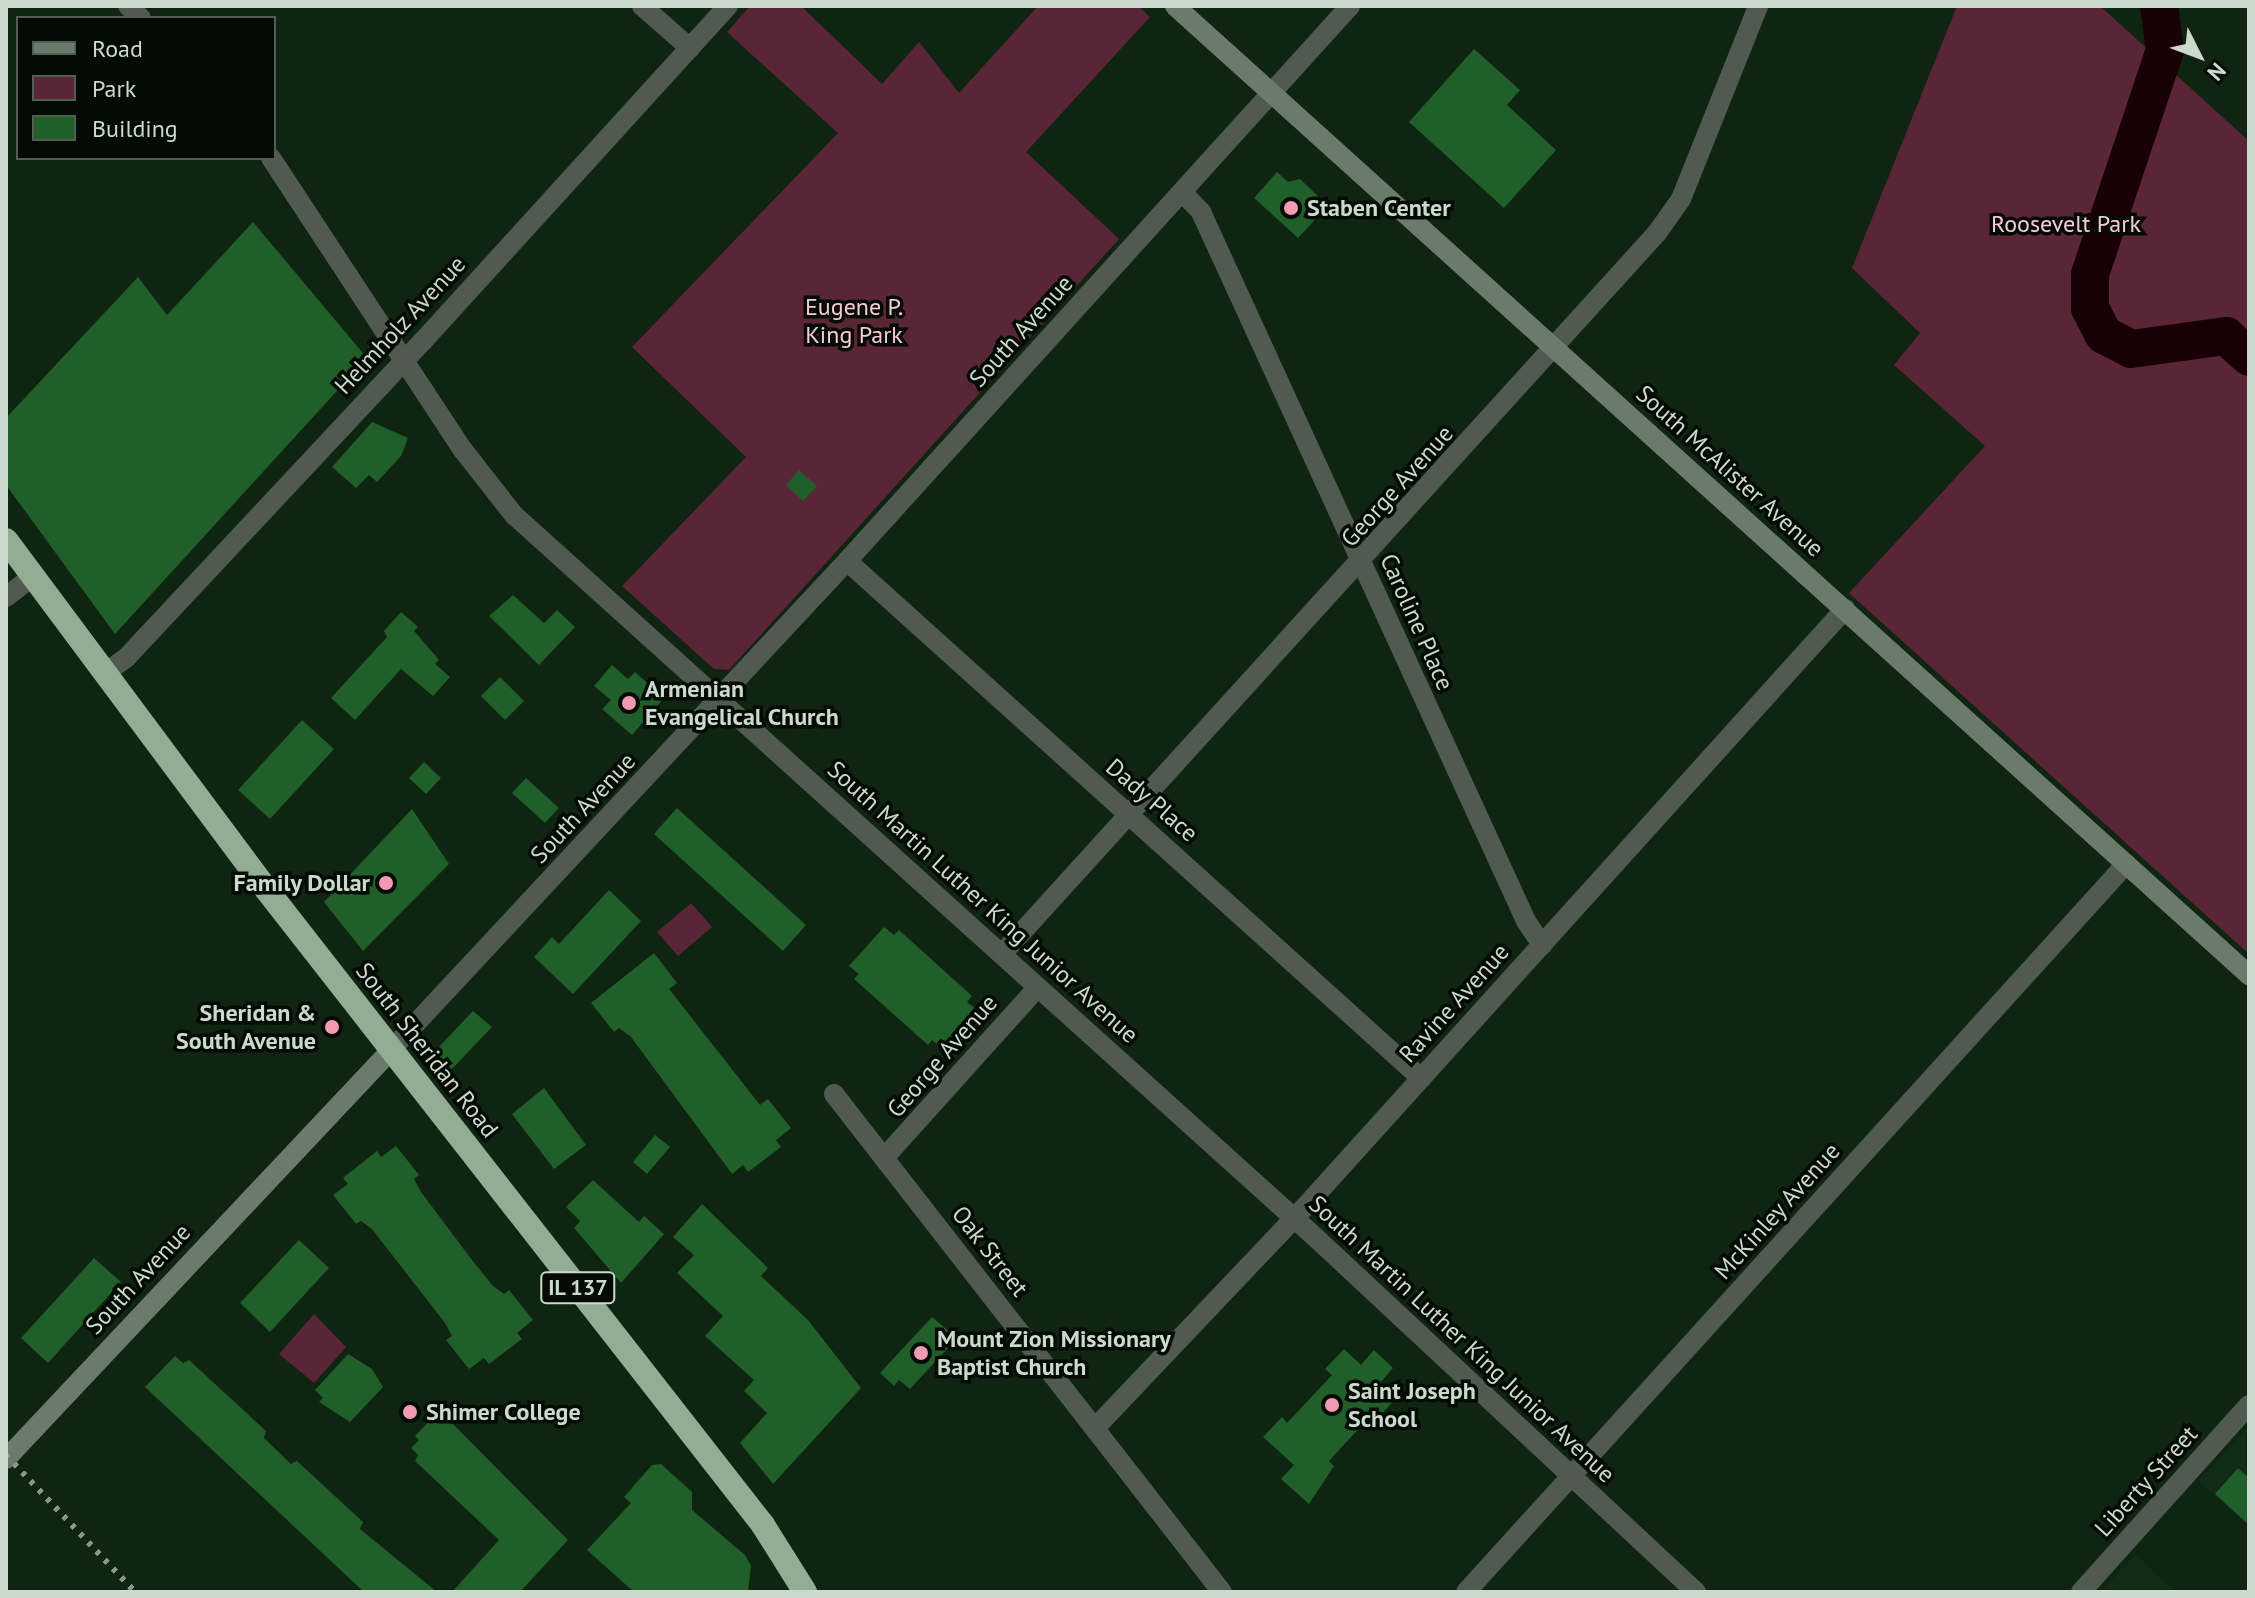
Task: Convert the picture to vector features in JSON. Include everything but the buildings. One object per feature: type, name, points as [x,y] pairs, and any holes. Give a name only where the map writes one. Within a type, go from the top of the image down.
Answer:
[{"type":"highway","name":"South Sheridan Road","points":[[6,540],[104,674],[391,1050],[763,1525],[805,1592]]},
{"type":"street","points":[[642,6],[690,48]]},
{"type":"street","name":"Helmholz Avenue","points":[[104,674],[127,657],[728,6]]},
{"type":"street","name":"South McAlister Avenue","points":[[1175,6],[2249,975]]},
{"type":"street","name":"South Avenue","points":[[6,1459],[719,700],[1350,6]]},
{"type":"street","name":"George Avenue","points":[[1002,954],[1555,349],[1681,199],[1758,6]]},
{"type":"street","name":"South Martin Luther King Junior Avenue","points":[[272,160],[463,450],[514,515],[1293,1218],[1696,1592]]},
{"type":"street","name":"Caroline Place","points":[[1182,192],[1201,212],[1519,907],[1542,945]]},
{"type":"street","name":"Dady Place","points":[[847,561],[1421,1078]]},
{"type":"street","points":[[6,597],[33,576]]},
{"type":"street","name":"Ravine Avenue","points":[[1096,1427],[1293,1218],[1845,609]]},
{"type":"street","name":"McKinley Avenue","points":[[1466,1592],[2126,864]]},
{"type":"street","name":"George Avenue","points":[[884,1158],[1038,987]]},
{"type":"street","name":"Oak Street","points":[[834,1094],[1222,1592]]},
{"type":"street","name":"Liberty Street","points":[[2081,1592],[2249,1405]]},
{"type":"shaded area","points":[[2249,1426],[2249,1527],[2199,1481]]},
{"type":"shaded area","points":[[2135,1554],[2176,1592],[2100,1592]]},
{"type":"green space","name":"Eugene P. King Park","points":[[750,6],[801,6],[882,84],[919,42],[959,93],[1038,6],[1138,6],[1150,17],[1026,152],[1119,239],[729,670],[714,669],[622,586],[746,457],[632,347],[838,133],[727,32]]},
{"type":"green space","name":"Roosevelt Park","points":[[1957,6],[2100,6],[2249,141],[2249,954],[1849,593],[1985,446],[1894,365],[1920,333],[1852,268]]},
{"type":"green space","points":[[691,903],[712,927],[678,956],[657,932]]},
{"type":"green space","points":[[314,1314],[346,1347],[314,1383],[279,1354]]},
{"type":"waterway","points":[[2159,6],[2165,50],[2090,274],[2090,308],[2104,335],[2131,349],[2226,336],[2249,357]]},
{"type":"railway","points":[[6,1455],[135,1592]]},
{"type":"place","name":"Staben Center","points":[[1291,208]]},
{"type":"place","name":"Armenian Evangelical Church","points":[[629,703]]},
{"type":"place","name":"Family Dollar","points":[[386,883]]},
{"type":"place","name":"Sheridan & South Avenue","points":[[332,1027]]},
{"type":"place","name":"Mount Zion Missionary Baptist Church","points":[[921,1353]]},
{"type":"place","name":"Saint Joseph School","points":[[1332,1405]]},
{"type":"place","name":"Shimer College","points":[[410,1412]]}]
